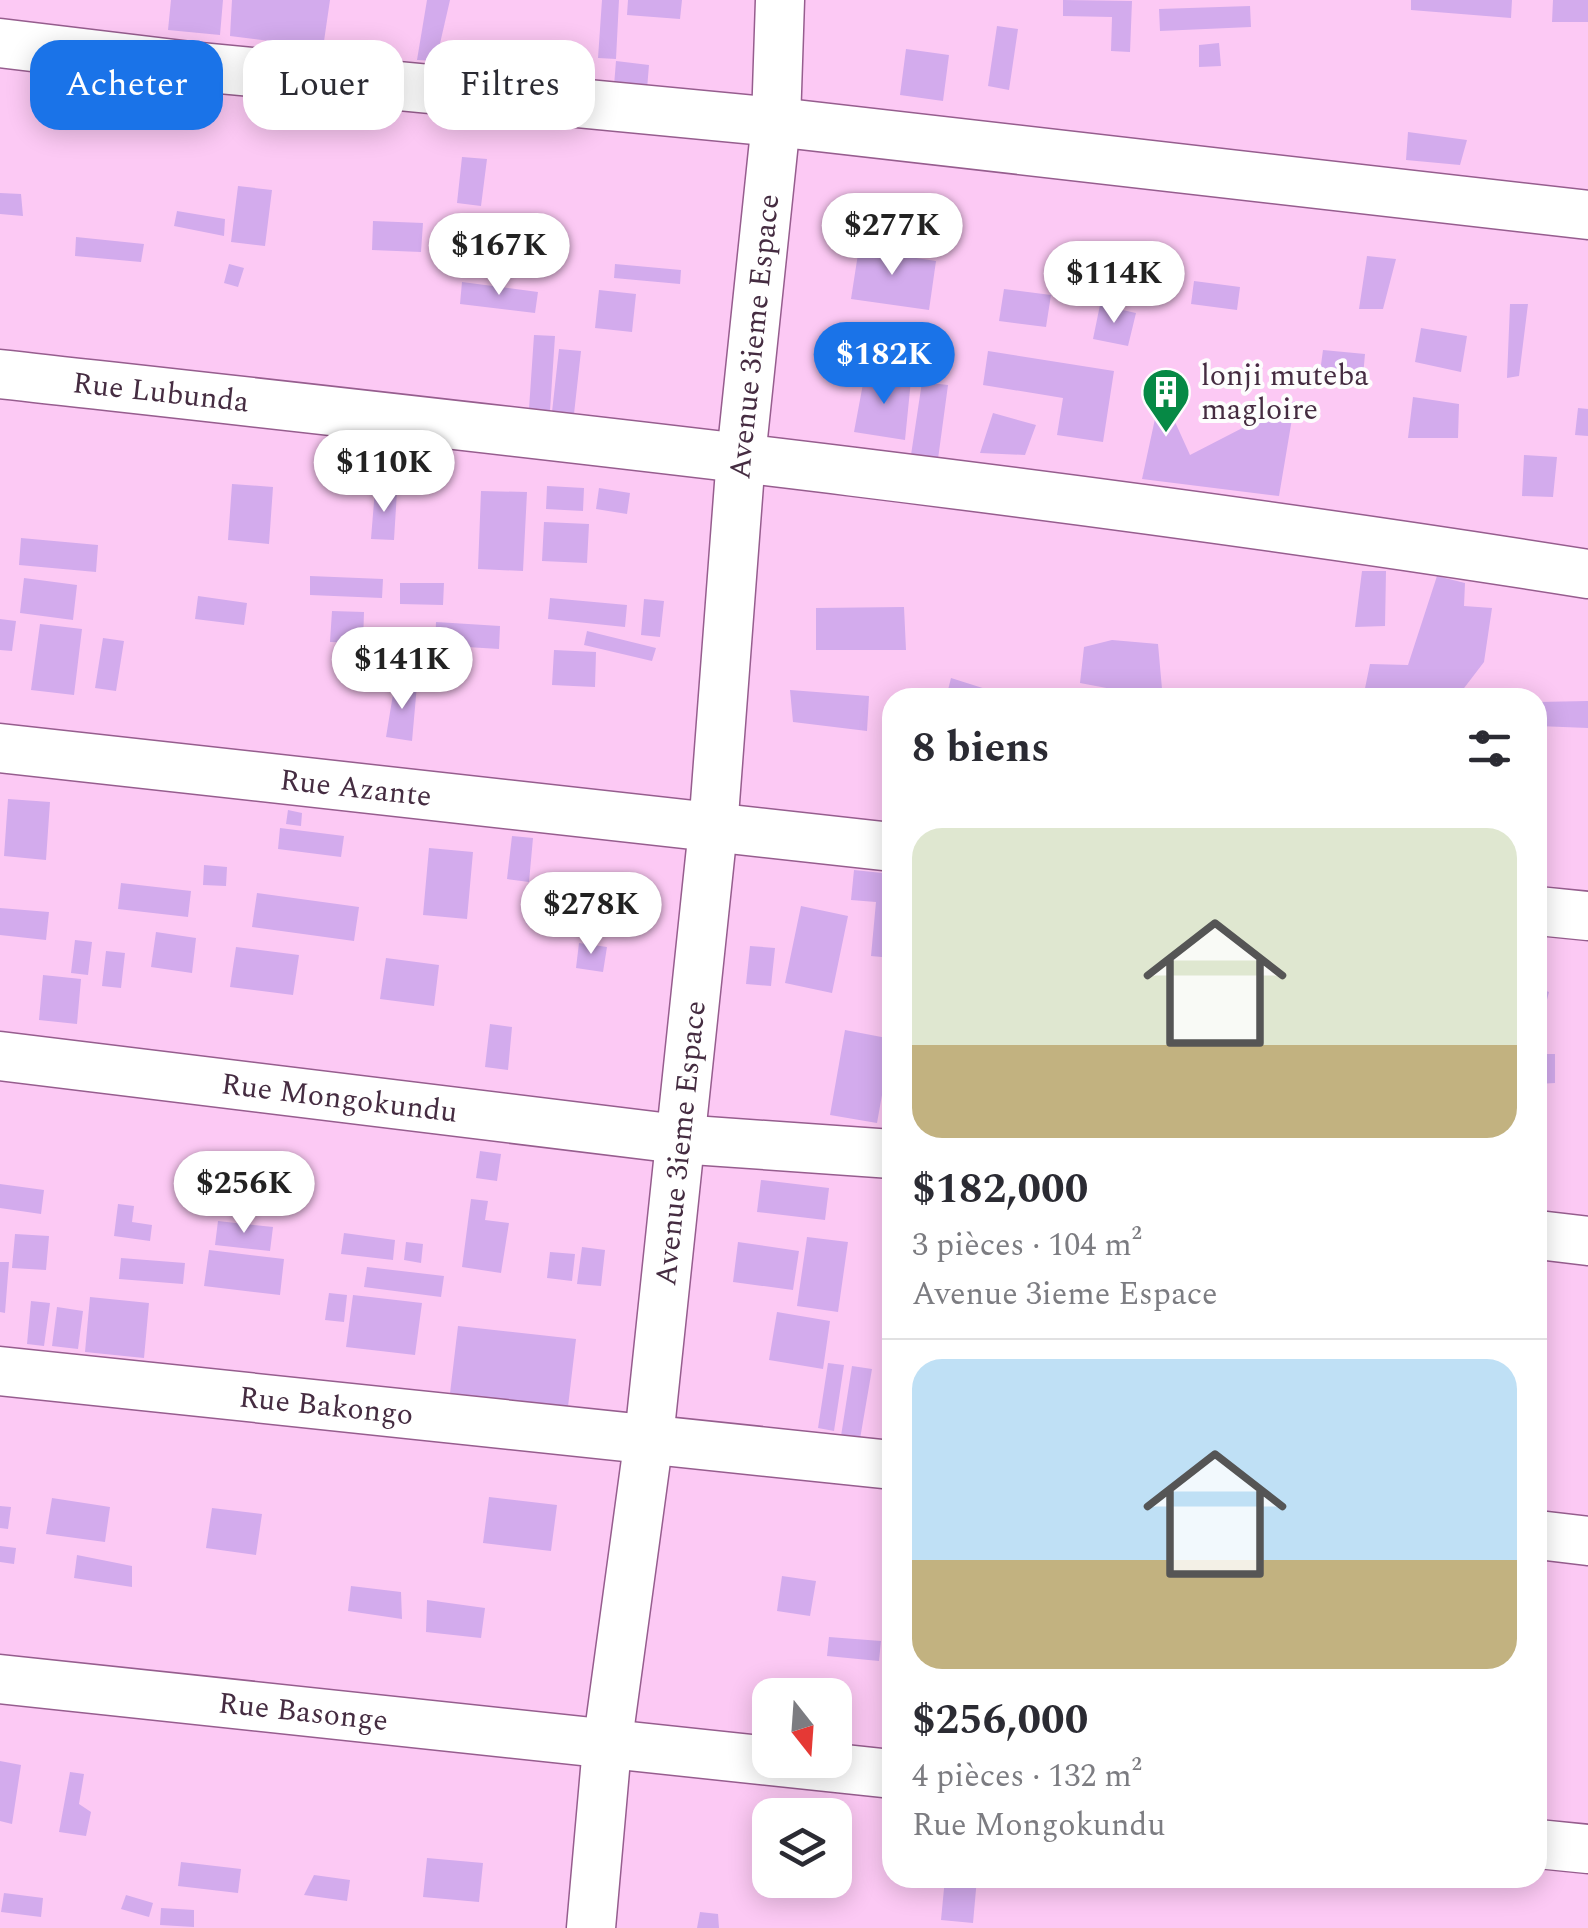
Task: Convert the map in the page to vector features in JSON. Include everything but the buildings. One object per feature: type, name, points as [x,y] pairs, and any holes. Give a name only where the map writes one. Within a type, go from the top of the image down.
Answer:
[{"type":"street","name":"Avenue 3ieme Espace","points":[[591,1928],[608,1747],[649,1438],[713,829],[742,457],[776,122],[780,0]]},
{"type":"street","points":[[0,43],[199,67],[776,122],[1588,215]]},
{"type":"street","name":"Rue Lubunda","points":[[0,374],[742,457],[1356,537],[1588,574]]},
{"type":"street","name":"Rue Azante","points":[[0,748],[882,846]]},
{"type":"street","points":[[1547,912],[1588,916]]},
{"type":"street","name":"Rue Mongokundu","points":[[0,1056],[678,1139],[882,1153]]},
{"type":"street","points":[[1547,1236],[1588,1241]]},
{"type":"street","name":"Rue Bakongo","points":[[0,1372],[882,1464]]},
{"type":"street","points":[[1547,1536],[1588,1541]]},
{"type":"street","name":"Rue Basonge","points":[[0,1679],[608,1747],[882,1773]]},
{"type":"street","points":[[1547,1845],[1588,1849]]},
{"type":"place","name":"lonji muteba magloire","points":[[1166,434]]}]
